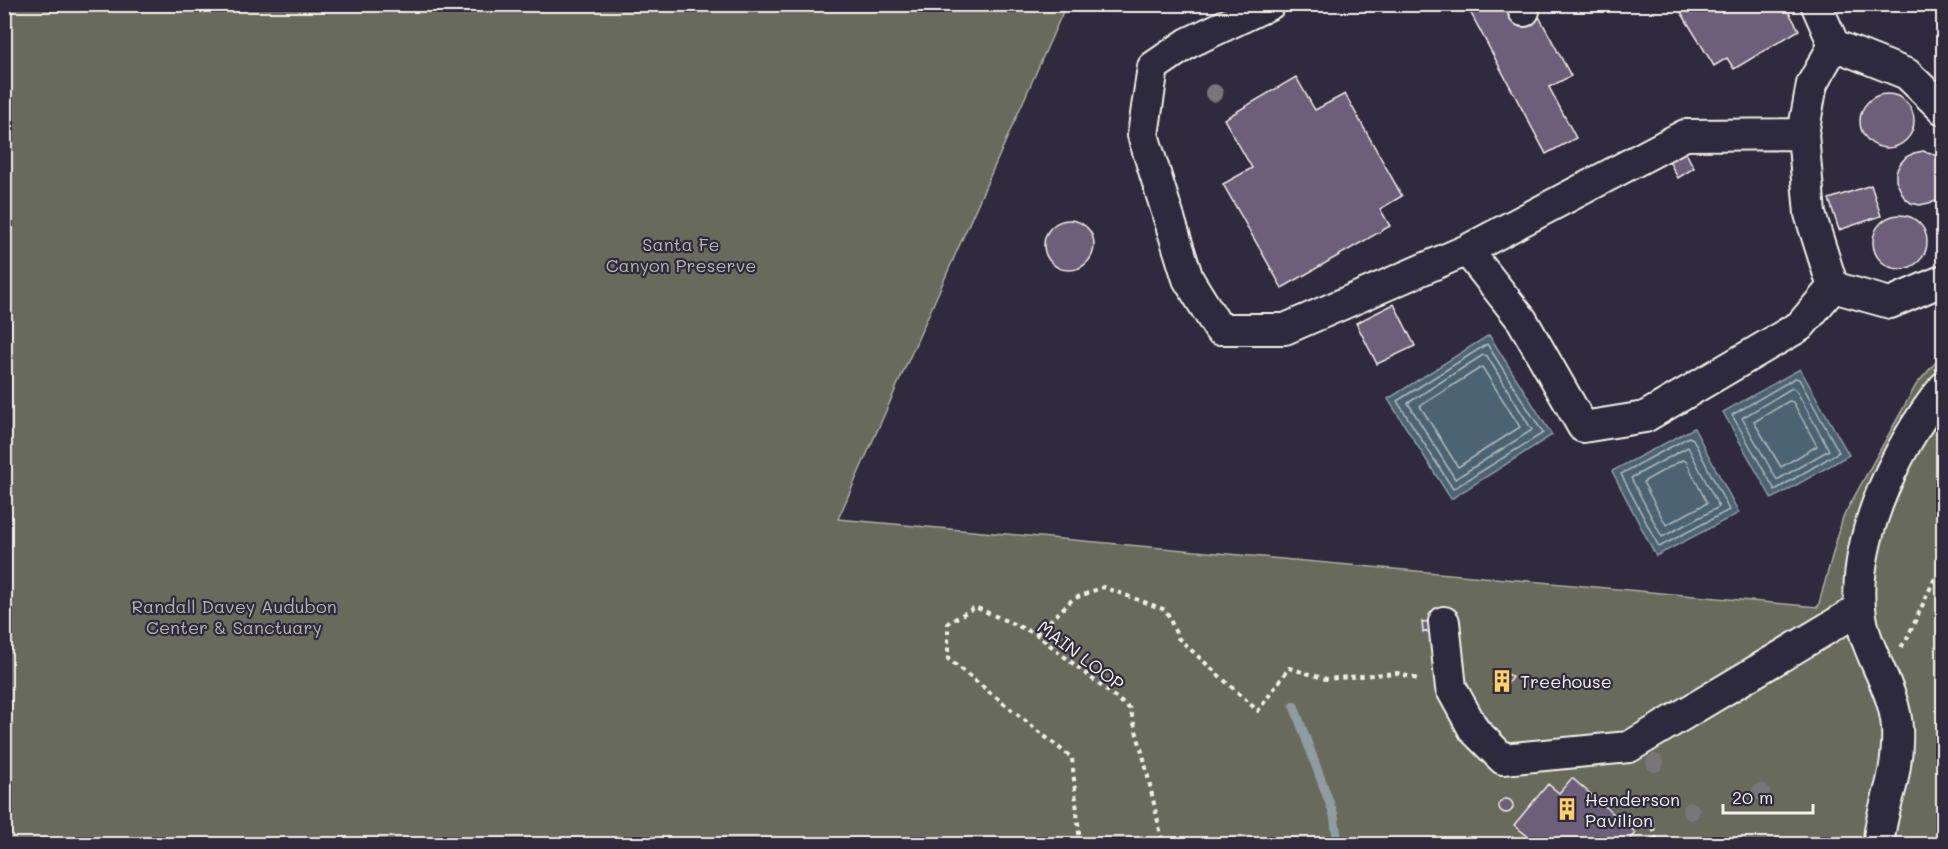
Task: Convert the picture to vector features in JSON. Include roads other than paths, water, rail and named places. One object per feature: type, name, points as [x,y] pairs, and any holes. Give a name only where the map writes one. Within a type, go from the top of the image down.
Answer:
[{"type":"street","points":[[1270,4],[1188,43],[1154,67],[1143,135],[1188,279],[1219,329],[1286,329],[1467,250],[1685,135],[1803,134]]},
{"type":"street","points":[[1816,4],[1834,45],[1908,74],[1944,110]]},
{"type":"street","points":[[1833,287],[1810,214],[1803,134],[1812,84],[1834,45]]},
{"type":"street","points":[[1467,250],[1522,320],[1583,427],[1645,417],[1800,326],[1833,287]]},
{"type":"street","points":[[1833,287],[1890,303],[1944,280]]},
{"type":"street","points":[[1879,844],[1883,814],[1898,752],[1897,726],[1892,701],[1866,636],[1860,609],[1859,585],[1863,556],[1873,518],[1901,454],[1932,400],[1944,387]]},
{"type":"street","points":[[1444,622],[1450,688],[1474,730],[1503,759],[1629,747],[1860,609]]},
{"type":"water","points":[[1489,335],[1552,435],[1451,499],[1388,399]]},
{"type":"water","points":[[1800,369],[1849,455],[1772,499],[1723,412]]},
{"type":"water","points":[[1694,428],[1739,513],[1656,556],[1612,471]]},
{"type":"waterway","points":[[1294,706],[1334,815],[1338,844]]},
{"type":"place","name":"Treehouse","points":[[1502,681]]},
{"type":"place","name":"Henderson Pavilion","points":[[1567,809]]},
{"type":"park label","name":"Santa Fe Canyon Preserve","points":[[681,254]]},
{"type":"park label","name":"Randall Davey Audubon Center & Sanctuary","points":[[234,616]]}]
